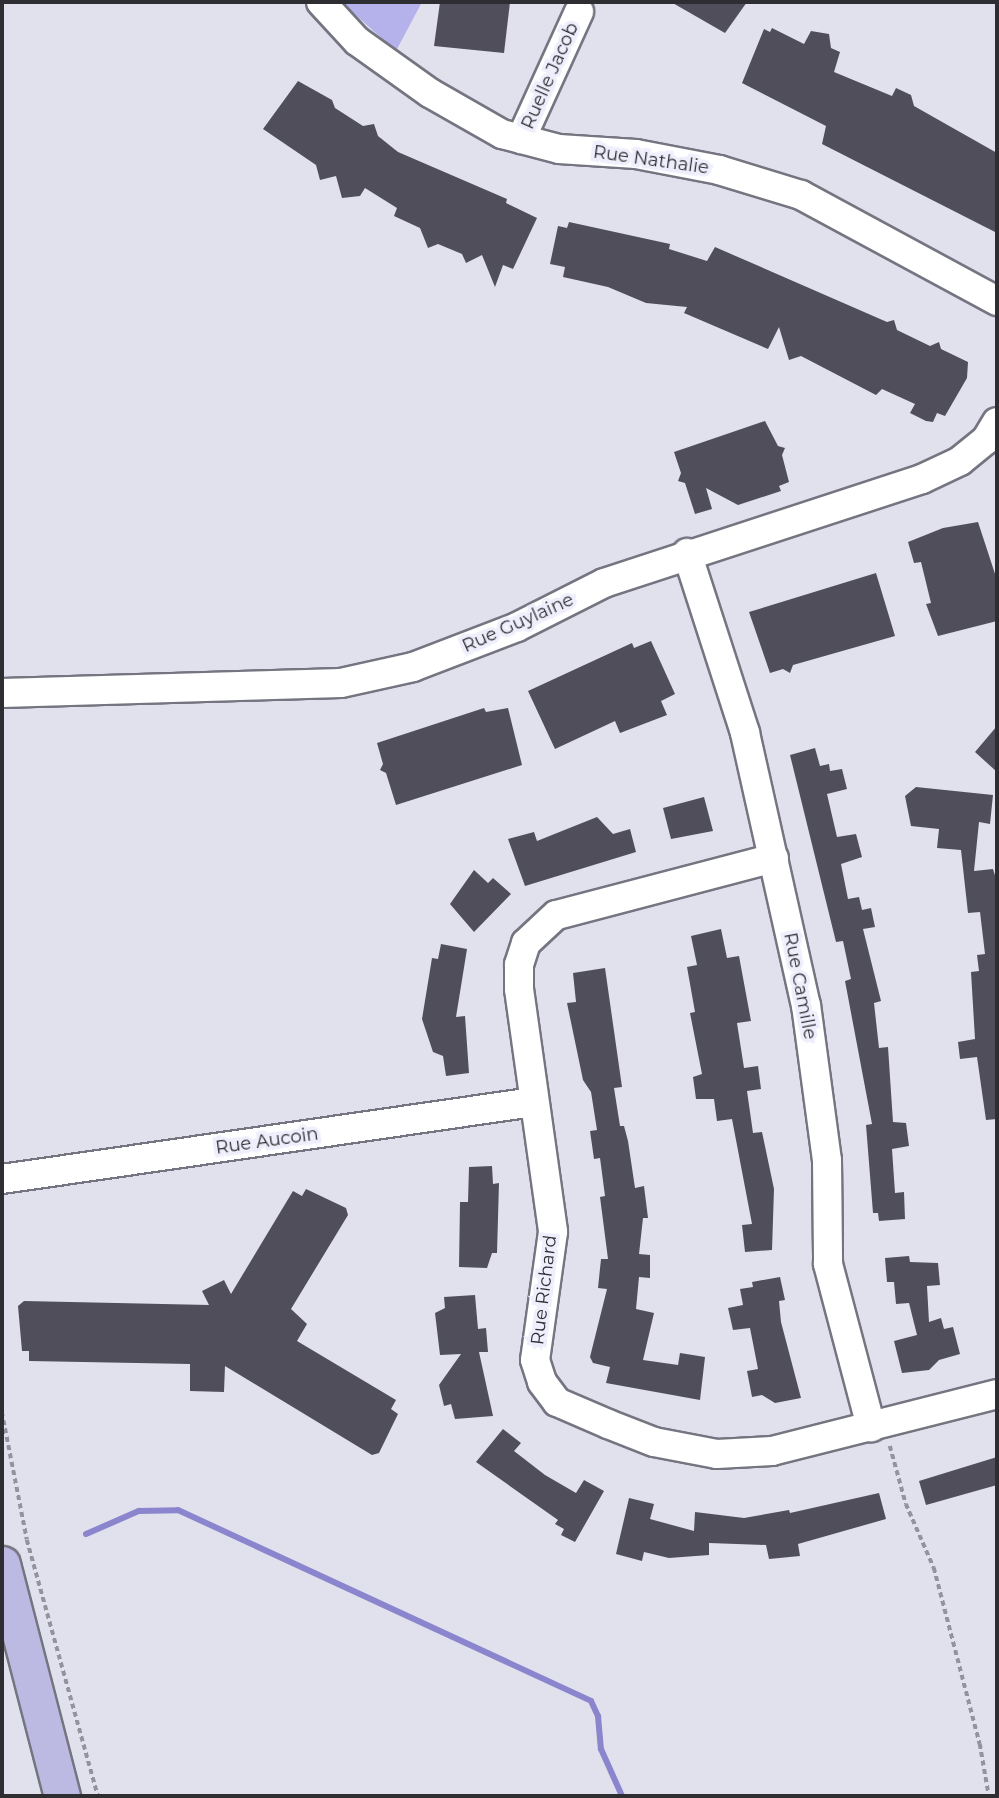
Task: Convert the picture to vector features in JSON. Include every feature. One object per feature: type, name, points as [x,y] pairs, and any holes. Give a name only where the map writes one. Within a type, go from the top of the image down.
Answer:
[{"type":"main road","points":[[2,1564],[62,1796]]},
{"type":"street","name":"Rue Nathalie","points":[[321,2],[358,41],[430,93],[502,134],[559,149],[636,154],[719,170],[801,195],[997,301]]},
{"type":"street","name":"Ruelle Jacob","points":[[521,139],[579,12]]},
{"type":"street","name":"Rue Guylaine","points":[[2,693],[341,683],[412,667],[517,627],[604,583],[687,553],[922,479],[960,461],[986,440],[997,422]]},
{"type":"street","name":"Rue Camille","points":[[687,553],[745,733],[806,1004],[827,1160],[828,1264],[877,1425]]},
{"type":"street","name":"Rue Richard","points":[[774,858],[556,915],[537,929],[526,943],[519,965],[533,1102],[553,1232],[535,1360],[542,1382],[557,1402],[654,1442],[717,1454],[772,1451],[997,1394]]},
{"type":"street","name":"Rue Aucoin","points":[[2,1179],[533,1102]]},
{"type":"path","points":[[2,1412],[27,1540],[98,1796]]},
{"type":"path","points":[[877,1425],[906,1504],[934,1568],[980,1744],[989,1796]]},
{"type":"shaded area","points":[[341,2],[422,2],[396,51]]},
{"type":"building","points":[[440,2],[510,2],[504,53],[434,46]]},
{"type":"building","points":[[671,2],[747,2],[725,33]]},
{"type":"building","points":[[772,28],[804,44],[811,31],[829,34],[831,48],[840,52],[834,72],[892,96],[896,88],[911,95],[914,106],[997,153],[997,233],[822,144],[826,126],[742,83],[764,29],[770,32]]},
{"type":"building","points":[[298,81],[332,100],[335,108],[363,126],[374,124],[378,136],[398,152],[507,199],[506,203],[537,218],[513,269],[503,265],[495,287],[482,255],[466,263],[462,254],[438,244],[428,248],[420,228],[394,216],[397,208],[365,188],[360,196],[342,198],[336,176],[320,180],[316,165],[263,129]]},
{"type":"building","points":[[569,222],[670,244],[669,249],[707,261],[715,247],[887,322],[894,320],[897,330],[930,346],[939,342],[941,349],[968,362],[967,378],[945,416],[937,413],[933,422],[926,421],[910,413],[915,404],[882,389],[876,395],[801,356],[789,360],[779,327],[768,349],[684,313],[687,307],[646,303],[608,287],[563,277],[565,267],[550,264],[558,226],[567,228]]},
{"type":"building","points":[[765,421],[778,446],[785,448],[782,455],[789,482],[779,486],[781,491],[738,505],[706,488],[712,509],[695,514],[685,483],[678,481],[681,473],[674,452]]},
{"type":"building","points":[[978,522],[997,580],[997,621],[938,636],[926,604],[931,603],[921,562],[914,563],[908,542],[943,528]]},
{"type":"building","points":[[876,573],[895,636],[793,665],[790,673],[783,669],[770,673],[749,612]]},
{"type":"building","points":[[651,641],[675,694],[661,701],[667,715],[620,733],[615,721],[555,749],[528,691],[632,643],[634,648]]},
{"type":"building","points":[[484,708],[486,712],[508,708],[522,765],[396,805],[386,773],[380,770],[383,764],[377,743]]},
{"type":"building","points":[[997,726],[997,772],[975,752]]},
{"type":"building","points":[[815,748],[820,766],[829,764],[830,771],[842,769],[847,789],[827,794],[837,837],[856,834],[862,857],[841,864],[848,899],[859,897],[862,910],[871,908],[875,927],[863,929],[881,1001],[874,1003],[879,1048],[888,1047],[893,1122],[906,1123],[909,1146],[892,1149],[895,1193],[904,1192],[905,1219],[879,1221],[878,1213],[873,1213],[866,1125],[872,1124],[845,981],[851,979],[843,941],[836,942],[790,755]]},
{"type":"building","points":[[916,787],[993,795],[990,824],[979,822],[974,871],[993,869],[997,882],[997,1119],[986,1120],[977,1057],[960,1059],[958,1042],[975,1039],[971,972],[979,971],[977,955],[985,954],[980,912],[968,913],[961,850],[937,848],[939,829],[911,826],[905,796]]},
{"type":"building","points":[[704,797],[713,831],[671,839],[663,808]]},
{"type":"building","points":[[597,817],[613,834],[630,829],[636,852],[525,886],[508,839],[534,832],[537,841]]},
{"type":"building","points":[[474,870],[488,883],[493,878],[511,894],[474,932],[450,904]]},
{"type":"building","points":[[721,929],[727,958],[739,956],[751,1021],[737,1023],[744,1068],[758,1066],[761,1089],[747,1091],[753,1133],[762,1132],[774,1189],[772,1250],[745,1252],[742,1225],[752,1224],[732,1119],[717,1121],[714,1099],[696,1099],[693,1077],[702,1074],[690,1013],[695,1012],[687,967],[697,965],[691,936]]},
{"type":"building","points":[[441,944],[467,949],[456,1017],[465,1016],[469,1073],[446,1076],[443,1056],[433,1052],[422,1019],[432,958],[438,959]]},
{"type":"building","points":[[605,968],[622,1087],[614,1088],[620,1126],[624,1126],[628,1141],[635,1188],[644,1186],[648,1218],[643,1218],[639,1254],[650,1255],[650,1278],[639,1277],[636,1309],[654,1313],[643,1360],[678,1365],[680,1353],[705,1357],[700,1400],[606,1383],[610,1367],[593,1363],[590,1357],[607,1289],[598,1288],[601,1259],[608,1259],[600,1197],[605,1196],[600,1158],[594,1159],[590,1131],[597,1130],[591,1092],[583,1080],[567,1003],[576,1002],[573,973]]},
{"type":"building","points":[[492,1166],[493,1184],[499,1183],[497,1253],[492,1253],[487,1268],[459,1267],[460,1202],[468,1202],[469,1167]]},
{"type":"building","points":[[306,1189],[346,1208],[348,1215],[291,1309],[307,1324],[297,1341],[396,1400],[391,1409],[398,1414],[379,1453],[372,1455],[225,1366],[224,1392],[190,1391],[190,1364],[29,1361],[29,1351],[22,1351],[18,1306],[24,1301],[209,1305],[202,1291],[224,1280],[231,1294],[293,1191],[302,1196]]},
{"type":"building","points":[[909,1256],[910,1262],[938,1263],[940,1285],[927,1286],[929,1322],[941,1318],[944,1329],[953,1327],[960,1354],[939,1360],[929,1370],[902,1373],[894,1341],[917,1335],[909,1303],[896,1304],[894,1282],[887,1282],[885,1258]]},
{"type":"building","points":[[780,1277],[785,1300],[779,1301],[781,1322],[801,1398],[775,1403],[762,1395],[752,1397],[747,1371],[758,1369],[750,1328],[733,1330],[728,1308],[743,1305],[740,1289],[753,1287],[752,1282]]},
{"type":"building","points":[[475,1295],[478,1329],[486,1328],[488,1352],[479,1352],[493,1416],[455,1419],[451,1404],[444,1406],[439,1385],[461,1354],[440,1355],[435,1313],[445,1308],[444,1297]]},
{"type":"building","points":[[503,1429],[521,1443],[514,1451],[545,1475],[576,1493],[584,1480],[604,1491],[575,1542],[561,1535],[564,1529],[555,1524],[558,1520],[476,1462]]},
{"type":"building","points":[[997,1457],[997,1485],[926,1505],[919,1481]]},
{"type":"building","points":[[879,1493],[886,1519],[798,1544],[800,1556],[769,1559],[766,1545],[709,1543],[709,1555],[669,1558],[644,1552],[642,1561],[616,1554],[629,1498],[654,1504],[650,1519],[694,1531],[695,1512],[744,1518],[789,1510],[790,1513]]},
{"type":"waterway","points":[[86,1534],[139,1511],[178,1510],[591,1701],[598,1716],[601,1749],[622,1796]]}]
